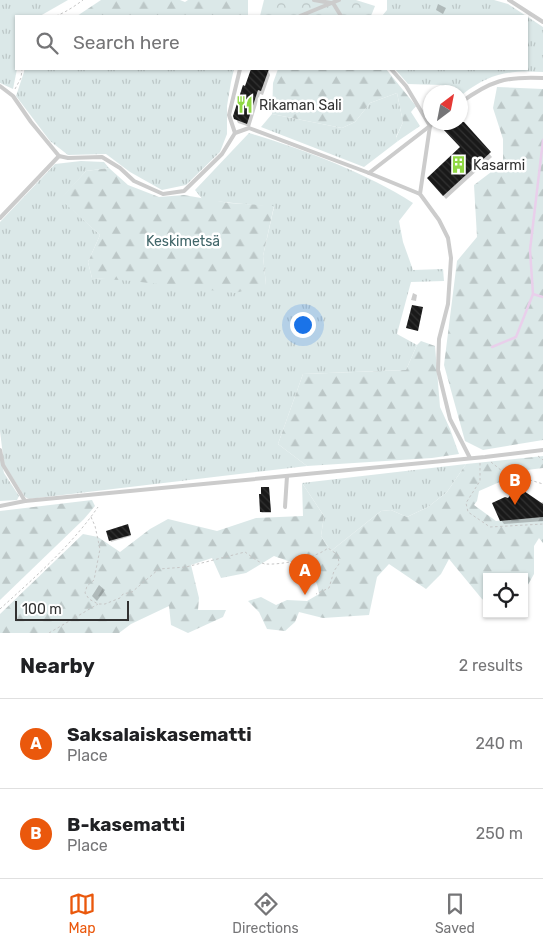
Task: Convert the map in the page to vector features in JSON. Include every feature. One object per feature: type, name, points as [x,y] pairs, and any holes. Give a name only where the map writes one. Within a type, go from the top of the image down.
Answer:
[{"type":"lane","points":[[314,0],[333,3],[340,15]]},
{"type":"lane","points":[[303,15],[339,0]]},
{"type":"lane","points":[[509,0],[543,22]]},
{"type":"lane","points":[[236,133],[229,115],[240,70]]},
{"type":"lane","points":[[392,70],[406,86],[423,114]]},
{"type":"lane","points":[[468,97],[499,80],[519,76],[543,78]]},
{"type":"lane","points":[[0,86],[13,96],[31,122],[59,156],[68,158],[102,157],[120,168],[134,181],[163,194],[184,191],[222,154],[236,133],[250,128],[369,172],[420,194],[448,238],[451,258],[448,304],[439,339],[438,370],[450,419],[470,458]]},
{"type":"lane","points":[[369,172],[425,130]]},
{"type":"lane","points":[[420,194],[429,130]]},
{"type":"lane","points":[[0,218],[59,156]]},
{"type":"lane","points":[[0,450],[3,465],[25,501]]},
{"type":"lane","points":[[0,506],[25,501],[543,450]]},
{"type":"lane","points":[[285,507],[287,476]]},
{"type":"path","points":[[58,15],[69,8],[73,8],[83,0]]},
{"type":"path","points":[[13,96],[21,78],[22,70]]},
{"type":"path","points":[[482,457],[513,480],[530,480],[543,484]]},
{"type":"path","points":[[482,457],[480,481],[466,503],[468,512],[490,527],[543,524]]},
{"type":"path","points":[[0,609],[48,565],[98,507]]},
{"type":"path","points":[[91,517],[100,549],[94,580],[87,586],[85,593],[89,599],[98,604],[105,604],[120,598],[123,594],[132,592],[159,569],[186,567],[245,552],[264,564],[298,560],[322,554],[328,548],[338,555],[339,564],[334,571],[329,588],[316,594]]},
{"type":"path","points":[[49,633],[98,604]]},
{"type":"green space","points":[[0,0],[68,0],[42,15],[15,15],[15,70],[17,70],[13,89],[0,83]]},
{"type":"green space","points":[[101,0],[180,0],[185,2],[188,0],[248,0],[248,15],[78,15]]},
{"type":"green space","points":[[264,0],[356,0],[375,6],[371,15],[260,15]]},
{"type":"green space","points":[[387,0],[494,0],[508,4],[524,15],[383,15],[387,10]]},
{"type":"green space","points":[[528,17],[543,27],[543,72],[501,74],[482,81],[468,90],[468,85],[408,84],[396,70],[528,70]]},
{"type":"green space","points":[[25,70],[234,70],[227,106],[227,134],[220,152],[186,185],[162,190],[130,172],[106,154],[68,155],[50,141],[16,96]]},
{"type":"green space","points":[[278,70],[387,70],[416,106],[411,112],[420,126],[398,141],[396,138],[403,122],[397,93],[370,103],[355,122],[342,128],[272,114],[273,83]]},
{"type":"green space","points":[[497,87],[543,89],[543,440],[483,450],[465,441],[444,365],[457,261],[477,237],[474,185],[503,163],[503,139],[493,108]]},
{"type":"green space","points":[[397,93],[403,122],[396,137],[398,141],[364,167],[261,127],[272,114],[342,128],[355,122],[370,103]]},
{"type":"green space","points":[[249,133],[291,146],[334,163],[395,192],[413,203],[399,221],[403,242],[413,270],[443,269],[444,281],[411,282],[397,334],[417,345],[406,370],[303,374],[278,444],[307,466],[29,499],[25,497],[4,464],[0,431],[0,222],[55,164],[81,161],[104,162],[109,168],[86,171],[61,199],[100,235],[88,262],[92,278],[266,285],[263,256],[274,207],[203,200],[195,190]]},
{"type":"green space","name":"Keskimetsä","points":[[109,168],[128,185],[159,197],[184,195],[229,203],[274,206],[263,256],[266,285],[235,293],[92,278],[88,262],[100,235],[60,199],[86,171]]},
{"type":"green space","points":[[421,341],[435,346],[440,407],[459,454],[432,458],[307,466],[278,444],[303,374],[406,370],[417,345]]},
{"type":"green space","points":[[0,456],[4,473],[19,496],[17,500],[0,501]]},
{"type":"green space","points":[[543,456],[543,468],[527,470],[479,491],[474,505],[496,521],[543,517],[543,543],[539,538],[534,546],[534,574],[528,585],[528,573],[483,573],[483,600],[449,559],[441,574],[426,589],[389,564],[377,577],[369,615],[323,618],[299,612],[295,622],[285,631],[267,629],[259,612],[248,601],[261,597],[276,605],[287,600],[307,601],[319,594],[314,578],[309,572],[297,564],[274,556],[246,573],[221,578],[212,558],[191,565],[199,598],[198,610],[226,610],[223,617],[188,633],[171,625],[169,606],[131,624],[119,633],[0,633],[0,614],[83,534],[98,537],[120,552],[150,529],[168,519],[217,531],[256,518],[303,516],[302,483],[324,516],[321,536],[331,551],[381,511],[391,510],[407,517],[428,507],[447,492],[466,464]]},
{"type":"green space","points":[[466,464],[447,492],[428,507],[407,517],[391,510],[381,511],[331,551],[321,536],[324,516],[302,483]]},
{"type":"green space","points":[[92,500],[95,506],[84,519],[0,600],[0,511]]},
{"type":"building","name":"Rikaman Sali","points":[[251,70],[269,70],[261,91],[258,90],[247,124],[234,119],[233,116],[243,85],[245,86]]},
{"type":"building","name":"Kasarmi","points":[[468,126],[491,152],[443,196],[427,178],[460,147],[444,130],[468,130]]},
{"type":"building","points":[[412,305],[423,307],[418,331],[406,328]]},
{"type":"building","points":[[261,487],[269,487],[271,512],[260,512],[259,494],[261,494]]},
{"type":"building","points":[[516,489],[521,489],[543,504],[543,517],[500,521],[492,503],[505,497],[508,498]]},
{"type":"building","points":[[128,524],[131,535],[109,541],[106,531]]},
{"type":"waterway","points":[[492,347],[516,337],[533,294],[530,250],[543,140]]},
{"type":"waterway","points":[[533,294],[543,297]]},
{"type":"place","name":"Rikaman Sali","points":[[245,105]]},
{"type":"place","name":"Kasarmi","points":[[459,165]]},
{"type":"place","name":"B-kasematti","points":[[515,505]]},
{"type":"place","name":"Saksalaiskasematti","points":[[305,595]]}]
